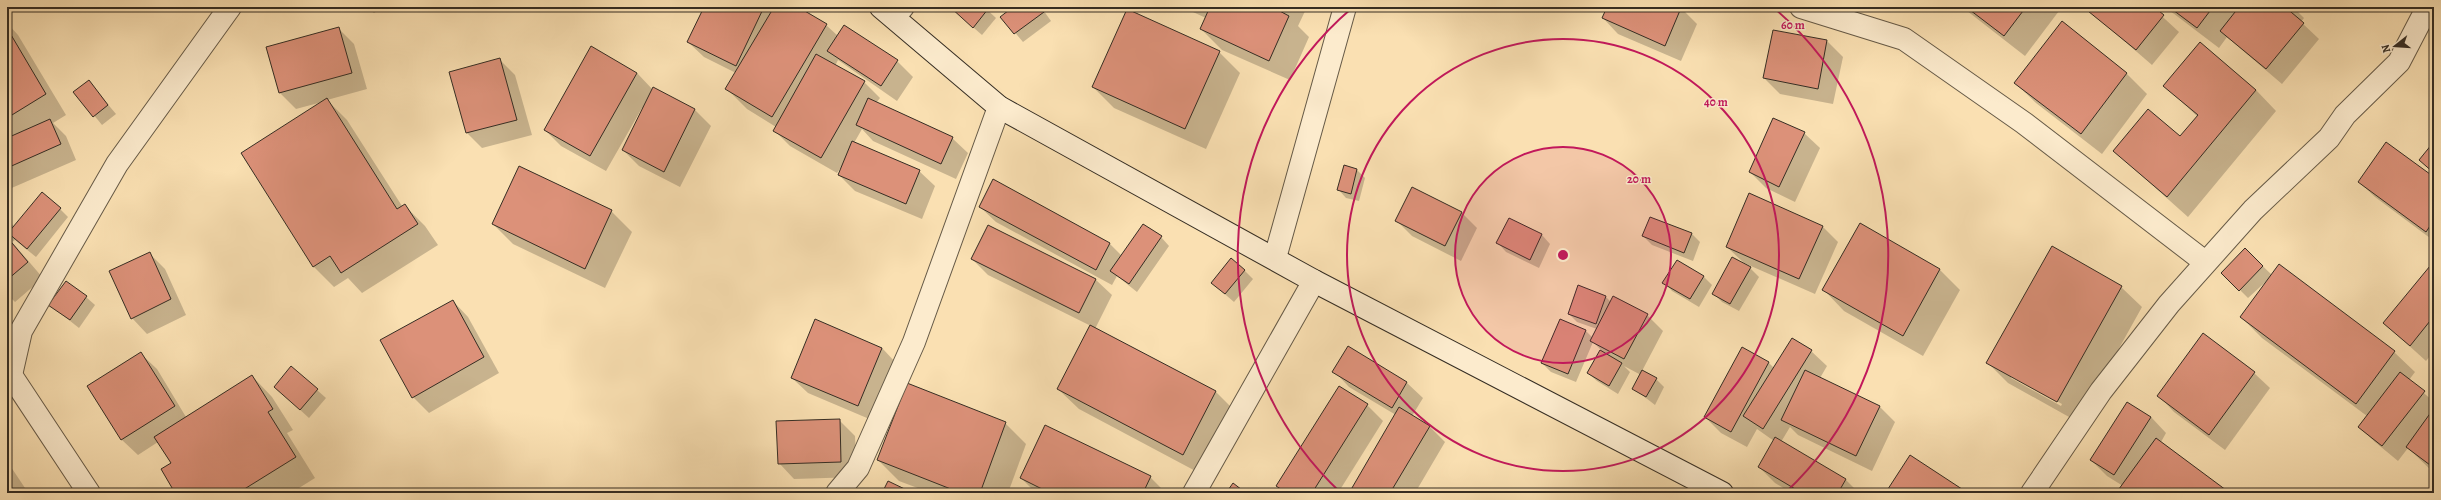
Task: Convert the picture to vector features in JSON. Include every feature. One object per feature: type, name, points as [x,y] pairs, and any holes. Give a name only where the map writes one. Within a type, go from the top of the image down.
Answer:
[{"type":"street","points":[[89,493],[9,372],[20,330],[117,164],[230,7]]},
{"type":"street","points":[[1274,258],[1345,7]]},
{"type":"street","points":[[1801,7],[1904,40],[2024,123],[2205,262]]},
{"type":"street","points":[[2032,493],[2101,391],[2205,262],[2253,210],[2329,138],[2345,115],[2399,62],[2426,12],[2425,7]]},
{"type":"street","points":[[893,11],[999,107],[1314,281],[1722,493]]},
{"type":"street","points":[[837,493],[858,468],[914,342],[999,107]]},
{"type":"street","points":[[1194,493],[1314,281]]},
{"type":"building","points":[[704,7],[764,7],[736,66],[687,42]]},
{"type":"building","points":[[774,7],[798,7],[827,24],[772,117],[725,89]]},
{"type":"building","points":[[950,7],[986,7],[988,9],[973,28]]},
{"type":"building","points":[[1013,7],[1040,7],[1044,12],[1014,34],[1000,17]]},
{"type":"building","points":[[1205,7],[1277,7],[1276,9],[1289,16],[1269,61],[1200,29],[1209,9]]},
{"type":"building","points":[[1607,7],[1681,8],[1665,46],[1602,18]]},
{"type":"building","points":[[1966,7],[2026,7],[2004,36]]},
{"type":"building","points":[[2083,7],[2154,7],[2164,15],[2136,50]]},
{"type":"building","points":[[2169,7],[2213,7],[2197,28]]},
{"type":"building","points":[[2239,7],[2285,7],[2304,23],[2266,69],[2220,31]]},
{"type":"building","points":[[1127,9],[1220,51],[1185,129],[1092,87]]},
{"type":"building","points":[[2062,21],[2127,73],[2081,134],[2014,83]]},
{"type":"building","points":[[844,25],[898,60],[881,86],[827,51]]},
{"type":"building","points":[[339,27],[352,73],[279,93],[266,47]]},
{"type":"building","points":[[7,28],[46,94],[7,118]]},
{"type":"building","points":[[1773,30],[1827,40],[1818,89],[1763,78]]},
{"type":"building","points":[[2200,42],[2256,90],[2167,197],[2113,151],[2148,109],[2180,136],[2198,115],[2163,86]]},
{"type":"building","points":[[591,46],[637,73],[590,156],[544,130]]},
{"type":"building","points":[[816,54],[865,81],[821,158],[773,131]]},
{"type":"building","points":[[500,58],[517,120],[466,133],[449,72]]},
{"type":"building","points":[[89,80],[108,105],[93,117],[73,92]]},
{"type":"building","points":[[653,87],[695,109],[664,172],[622,150]]},
{"type":"building","points":[[327,98],[397,209],[405,204],[418,224],[341,273],[330,256],[313,267],[241,153]]},
{"type":"building","points":[[868,98],[953,137],[941,164],[856,125]]},
{"type":"building","points":[[1773,118],[1805,132],[1779,187],[1749,172]]},
{"type":"building","points":[[50,119],[61,144],[7,168],[7,138]]},
{"type":"building","points":[[852,141],[920,170],[906,204],[838,175]]},
{"type":"building","points":[[2386,142],[2434,177],[2434,220],[2426,232],[2358,182]]},
{"type":"building","points":[[2432,144],[2434,146],[2434,173],[2419,160]]},
{"type":"building","points":[[1344,165],[1357,169],[1351,194],[1337,190]]},
{"type":"building","points":[[519,166],[612,210],[585,269],[492,224]]},
{"type":"building","points":[[993,179],[1110,243],[1096,270],[979,207]]},
{"type":"building","points":[[1412,187],[1462,212],[1445,246],[1395,221]]},
{"type":"building","points":[[42,192],[61,208],[27,249],[8,233]]},
{"type":"building","points":[[1749,193],[1823,226],[1799,279],[1726,247]]},
{"type":"building","points":[[1650,217],[1692,233],[1684,253],[1642,236]]},
{"type":"building","points":[[1509,218],[1542,234],[1530,260],[1496,243]]},
{"type":"building","points":[[1860,223],[1940,269],[1903,336],[1822,290]]},
{"type":"building","points":[[1143,224],[1162,236],[1129,284],[1110,271]]},
{"type":"building","points":[[988,225],[1096,279],[1079,313],[971,259]]},
{"type":"building","points":[[7,237],[28,262],[7,280]]},
{"type":"building","points":[[2052,246],[2122,286],[2057,402],[1986,363]]},
{"type":"building","points":[[2245,248],[2263,266],[2239,291],[2221,273]]},
{"type":"building","points":[[150,252],[171,299],[131,319],[109,271]]},
{"type":"building","points":[[1732,257],[1751,267],[1730,304],[1712,294]]},
{"type":"building","points":[[1231,258],[1245,270],[1225,294],[1211,283]]},
{"type":"building","points":[[1677,260],[1704,276],[1690,299],[1662,283]]},
{"type":"building","points":[[2279,264],[2395,351],[2356,404],[2240,317]]},
{"type":"building","points":[[2430,266],[2434,269],[2434,316],[2410,346],[2383,323]]},
{"type":"building","points":[[66,281],[87,296],[70,320],[48,305]]},
{"type":"building","points":[[1578,285],[1606,296],[1596,324],[1568,314]]},
{"type":"building","points":[[1613,296],[1648,314],[1624,359],[1590,341]]},
{"type":"building","points":[[453,300],[484,357],[412,398],[380,340]]},
{"type":"building","points":[[815,319],[882,348],[858,406],[791,378]]},
{"type":"building","points":[[1560,319],[1586,330],[1568,374],[1541,363]]},
{"type":"building","points":[[1090,325],[1216,391],[1183,455],[1057,389]]},
{"type":"building","points":[[2203,333],[2255,372],[2209,435],[2157,396]]},
{"type":"building","points":[[1792,338],[1812,350],[1763,429],[1743,416]]},
{"type":"building","points":[[1348,346],[1407,382],[1392,408],[1332,372]]},
{"type":"building","points":[[1742,347],[1769,362],[1731,432],[1704,417]]},
{"type":"building","points":[[1600,350],[1622,363],[1609,386],[1587,373]]},
{"type":"building","points":[[141,352],[175,406],[121,440],[87,386]]},
{"type":"building","points":[[291,366],[318,389],[300,410],[274,387]]},
{"type":"building","points":[[1642,370],[1657,378],[1646,397],[1632,389]]},
{"type":"building","points":[[1805,370],[1880,406],[1856,456],[1781,420]]},
{"type":"building","points":[[2400,372],[2425,391],[2382,446],[2358,427]]},
{"type":"building","points":[[252,375],[273,409],[268,412],[296,457],[238,493],[175,493],[161,469],[171,463],[154,437]]},
{"type":"building","points":[[907,383],[1006,422],[980,493],[961,493],[877,460]]},
{"type":"building","points":[[1339,386],[1368,404],[1312,493],[1287,493],[1276,486]]},
{"type":"building","points":[[2127,402],[2151,417],[2114,475],[2090,460]]},
{"type":"building","points":[[1399,407],[1430,426],[1390,493],[1349,493]]},
{"type":"building","points":[[2434,408],[2434,468],[2406,447]]},
{"type":"building","points":[[840,419],[841,462],[778,464],[776,421]]},
{"type":"building","points":[[1045,425],[1151,476],[1143,493],[1050,493],[1020,478]]},
{"type":"building","points":[[1775,437],[1846,479],[1838,493],[1802,493],[1758,467]]},
{"type":"building","points":[[2156,438],[2230,493],[2116,493]]},
{"type":"building","points":[[1910,455],[1968,493],[1886,492]]},
{"type":"building","points":[[888,481],[913,493],[882,493]]},
{"type":"building","points":[[1233,483],[1246,493],[1226,493]]}]
